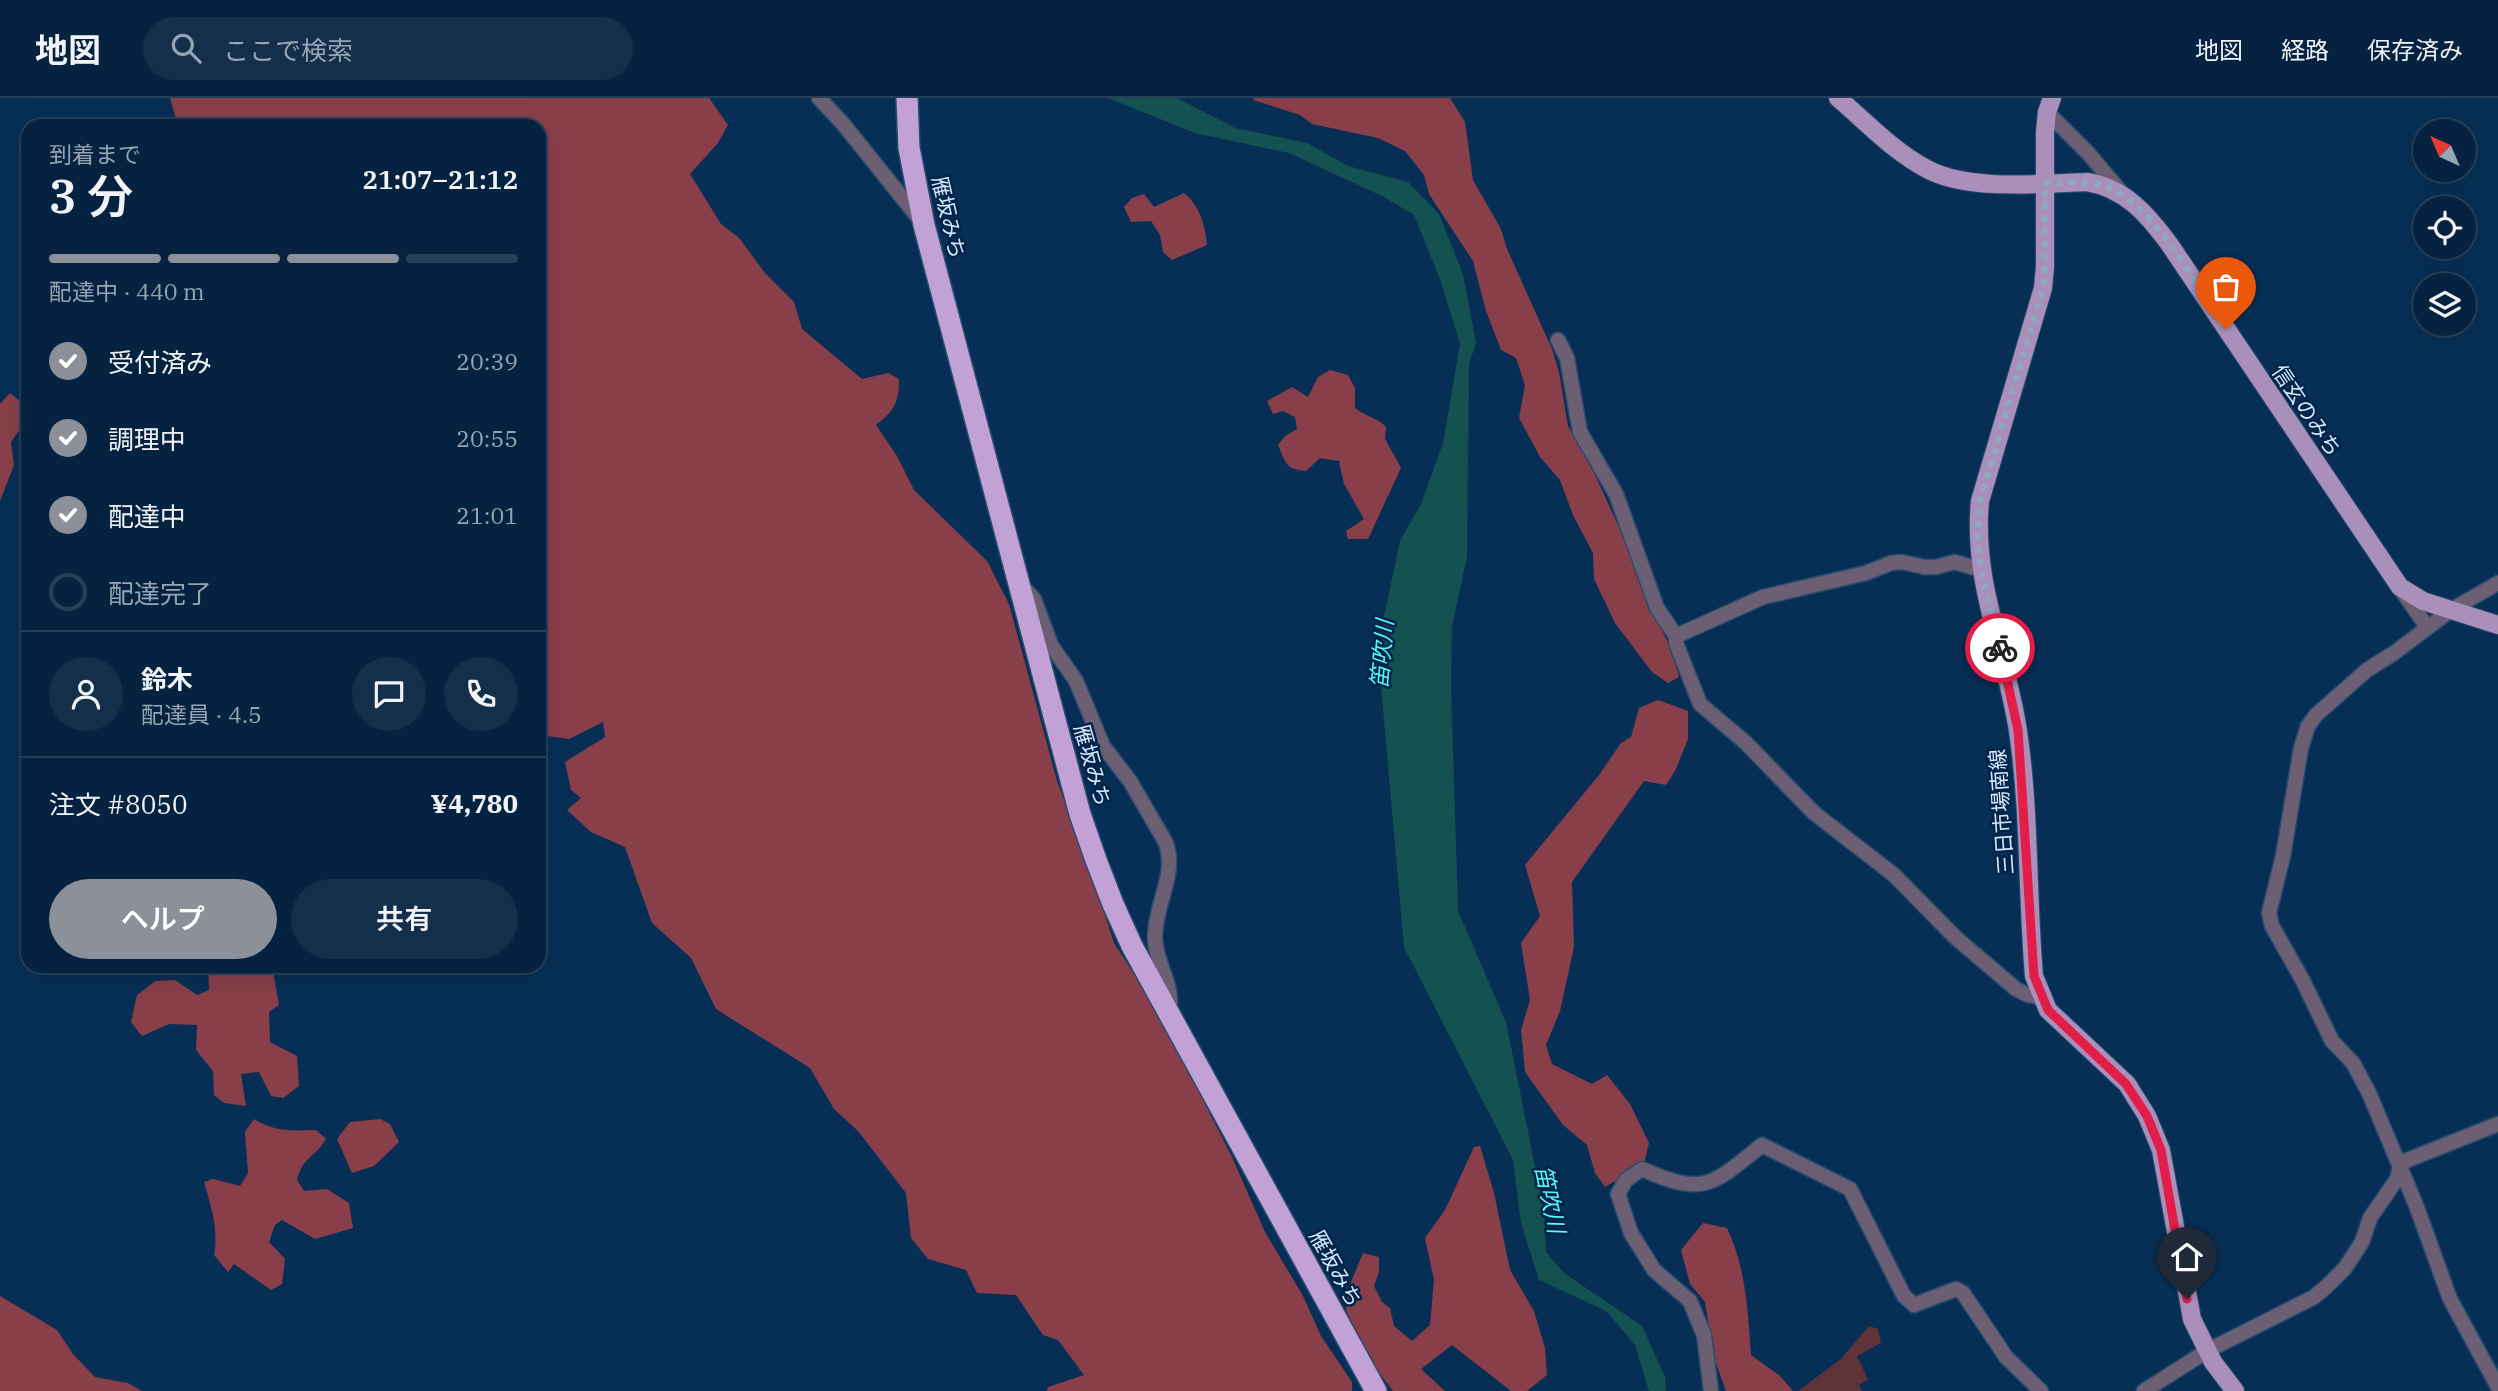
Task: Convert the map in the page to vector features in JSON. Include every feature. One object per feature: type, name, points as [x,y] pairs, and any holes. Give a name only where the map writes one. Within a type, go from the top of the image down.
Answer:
[{"type":"highway","name":"雁坂みち","points":[[907,98],[909,148],[924,225],[1080,814],[1096,860],[1122,925],[1168,1015],[1376,1391]]},
{"type":"main road","name":"信玄のみち","points":[[1838,98],[1896,149],[1927,170],[1961,182],[2087,183],[2103,185],[2126,197],[2170,245],[2400,587],[2423,601],[2498,625]]},
{"type":"main road","name":"三日市場南線","points":[[2049,105],[2043,288],[1980,500],[1978,545],[1981,570],[2018,730],[2034,976],[2048,1010],[2126,1084],[2147,1116],[2161,1150],[2192,1320],[2207,1351],[2235,1391]]},
{"type":"street","points":[[819,98],[924,225]]},
{"type":"street","points":[[2049,105],[2126,197]]},
{"type":"street","points":[[1558,340],[1567,358],[1580,432],[1616,494],[1657,608],[1676,636],[1700,704],[1746,743],[1814,813],[1894,875],[1956,938],[2016,989],[2041,997]]},
{"type":"street","points":[[1676,636],[1763,597],[1866,573],[1891,563],[1936,567],[1955,562],[1981,570]]},
{"type":"street","points":[[1018,583],[1034,599],[1051,645],[1076,681],[1096,735],[1130,781],[1166,843],[1170,855],[1169,870],[1155,936],[1170,990],[1168,1015]]},
{"type":"street","points":[[2498,583],[2451,610],[2367,670],[2316,715],[2308,726],[2297,768],[2283,856],[2269,913],[2272,926],[2332,1041],[2353,1063],[2370,1093],[2450,1299],[2498,1387]]},
{"type":"street","points":[[2400,587],[2427,627]]},
{"type":"street","points":[[2144,1391],[2207,1351],[2314,1297],[2345,1268],[2362,1242],[2370,1218],[2397,1179],[2400,1167],[2411,1158],[2498,1124]]},
{"type":"street","points":[[1711,1391],[1703,1335],[1690,1301],[1654,1270],[1631,1233],[1618,1194],[1626,1180],[1642,1170],[1664,1180],[1693,1186],[1720,1178],[1762,1145],[1850,1189],[1904,1296],[1914,1305],[1956,1289],[1964,1293],[2006,1357],[2041,1391]]},
{"type":"shaded area","points":[[170,98],[709,98],[728,125],[718,143],[690,174],[721,224],[739,238],[765,273],[794,302],[802,329],[862,379],[888,373],[899,379],[894,406],[876,425],[897,456],[914,490],[987,561],[1009,604],[1057,781],[1092,874],[1114,943],[1156,1008],[1232,1157],[1265,1232],[1303,1296],[1321,1336],[1352,1382],[1352,1391],[1047,1391],[1048,1387],[1084,1375],[1058,1340],[1043,1335],[1016,1295],[977,1293],[966,1270],[928,1259],[911,1238],[906,1193],[858,1131],[834,1109],[810,1068],[716,1009],[691,958],[652,923],[625,847],[591,832],[567,810],[581,798],[571,790],[565,762],[605,737],[603,722],[569,739],[546,736],[546,119],[176,119]]},
{"type":"shaded area","points":[[1108,98],[1177,98],[1235,128],[1307,143],[1348,166],[1408,182],[1439,214],[1463,274],[1476,343],[1469,364],[1467,557],[1452,626],[1451,686],[1458,911],[1506,1022],[1544,1211],[1546,1252],[1564,1273],[1642,1326],[1665,1377],[1666,1391],[1649,1391],[1635,1345],[1606,1311],[1539,1280],[1521,1223],[1513,1160],[1404,947],[1381,686],[1384,617],[1400,541],[1421,504],[1443,443],[1460,344],[1440,279],[1414,215],[1384,197],[1289,153],[1195,133]]},
{"type":"shaded area","points":[[1450,98],[1465,122],[1473,180],[1501,229],[1507,249],[1552,349],[1559,372],[1568,426],[1594,473],[1631,553],[1650,608],[1672,650],[1679,677],[1668,683],[1652,672],[1615,623],[1594,579],[1593,553],[1573,515],[1560,480],[1540,457],[1519,418],[1525,385],[1516,358],[1501,350],[1486,311],[1473,261],[1429,194],[1424,175],[1405,151],[1378,138],[1312,124],[1300,115],[1253,100]]},
{"type":"shaded area","points":[[1184,193],[1201,216],[1207,245],[1172,260],[1163,252],[1160,235],[1151,221],[1131,222],[1124,207],[1132,198],[1144,194],[1154,207]]},
{"type":"shaded area","points":[[1330,370],[1348,375],[1355,388],[1355,408],[1386,427],[1385,439],[1401,468],[1368,539],[1348,539],[1346,531],[1364,519],[1344,484],[1339,461],[1320,458],[1306,471],[1290,467],[1278,445],[1285,436],[1297,429],[1295,417],[1283,411],[1273,414],[1267,401],[1292,387],[1308,397],[1318,377]]},
{"type":"shaded area","points":[[10,393],[21,402],[21,428],[11,442],[14,465],[0,501],[0,404]]},
{"type":"shaded area","points":[[1658,700],[1688,711],[1688,739],[1666,785],[1644,781],[1572,882],[1574,947],[1560,1011],[1546,1045],[1552,1064],[1592,1084],[1607,1075],[1630,1104],[1649,1143],[1644,1164],[1605,1187],[1595,1173],[1587,1145],[1563,1125],[1525,1072],[1521,1030],[1530,1000],[1521,943],[1540,916],[1525,865],[1599,775],[1621,743],[1631,737],[1639,708]]},
{"type":"shaded area","points":[[208,973],[273,973],[279,1005],[269,1012],[270,1042],[297,1056],[299,1086],[283,1098],[271,1096],[259,1072],[241,1074],[246,1106],[224,1103],[214,1095],[213,1071],[196,1050],[197,1025],[169,1024],[142,1036],[131,1022],[137,995],[155,981],[175,980],[197,995],[209,990]]},
{"type":"shaded area","points":[[254,1119],[276,1128],[316,1130],[326,1139],[302,1166],[297,1180],[304,1191],[327,1189],[349,1203],[353,1228],[315,1239],[282,1220],[275,1225],[269,1242],[285,1259],[282,1284],[271,1290],[234,1264],[228,1272],[214,1255],[215,1228],[204,1182],[213,1179],[240,1186],[248,1173],[245,1132]]},
{"type":"shaded area","points":[[380,1119],[390,1124],[399,1142],[374,1166],[352,1173],[337,1139],[350,1122]]},
{"type":"shaded area","points":[[1480,1146],[1494,1193],[1510,1270],[1534,1311],[1545,1348],[1547,1375],[1527,1391],[1511,1391],[1452,1345],[1421,1369],[1445,1391],[1393,1391],[1369,1360],[1346,1310],[1349,1287],[1363,1253],[1379,1257],[1379,1272],[1374,1286],[1382,1302],[1390,1308],[1394,1326],[1412,1341],[1430,1325],[1434,1280],[1425,1238],[1445,1210],[1474,1147]]},
{"type":"shaded area","points":[[1703,1223],[1727,1228],[1733,1243],[1745,1290],[1751,1355],[1780,1376],[1793,1391],[1726,1391],[1714,1358],[1705,1302],[1690,1284],[1681,1250]]},
{"type":"shaded area","points":[[0,1296],[57,1330],[73,1354],[95,1377],[128,1383],[142,1391],[0,1391]]},
{"type":"shaded area","points":[[1869,1326],[1878,1329],[1881,1343],[1857,1356],[1868,1379],[1859,1385],[1862,1391],[1798,1391],[1841,1359]]},
{"type":"way so far","points":[[2000,648],[1981,570],[1978,545],[1980,500],[2043,288],[2045,183],[2103,185],[2126,197],[2170,245],[2226,329]]},
{"type":"route","points":[[2000,648],[2018,730],[2034,976],[2048,1010],[2126,1084],[2147,1116],[2161,1150],[2187,1299]]},
{"type":"water label","name":"笛吹川","points":[[1381,654]]},
{"type":"water label","name":"笛吹川","points":[[1551,1199]]}]
